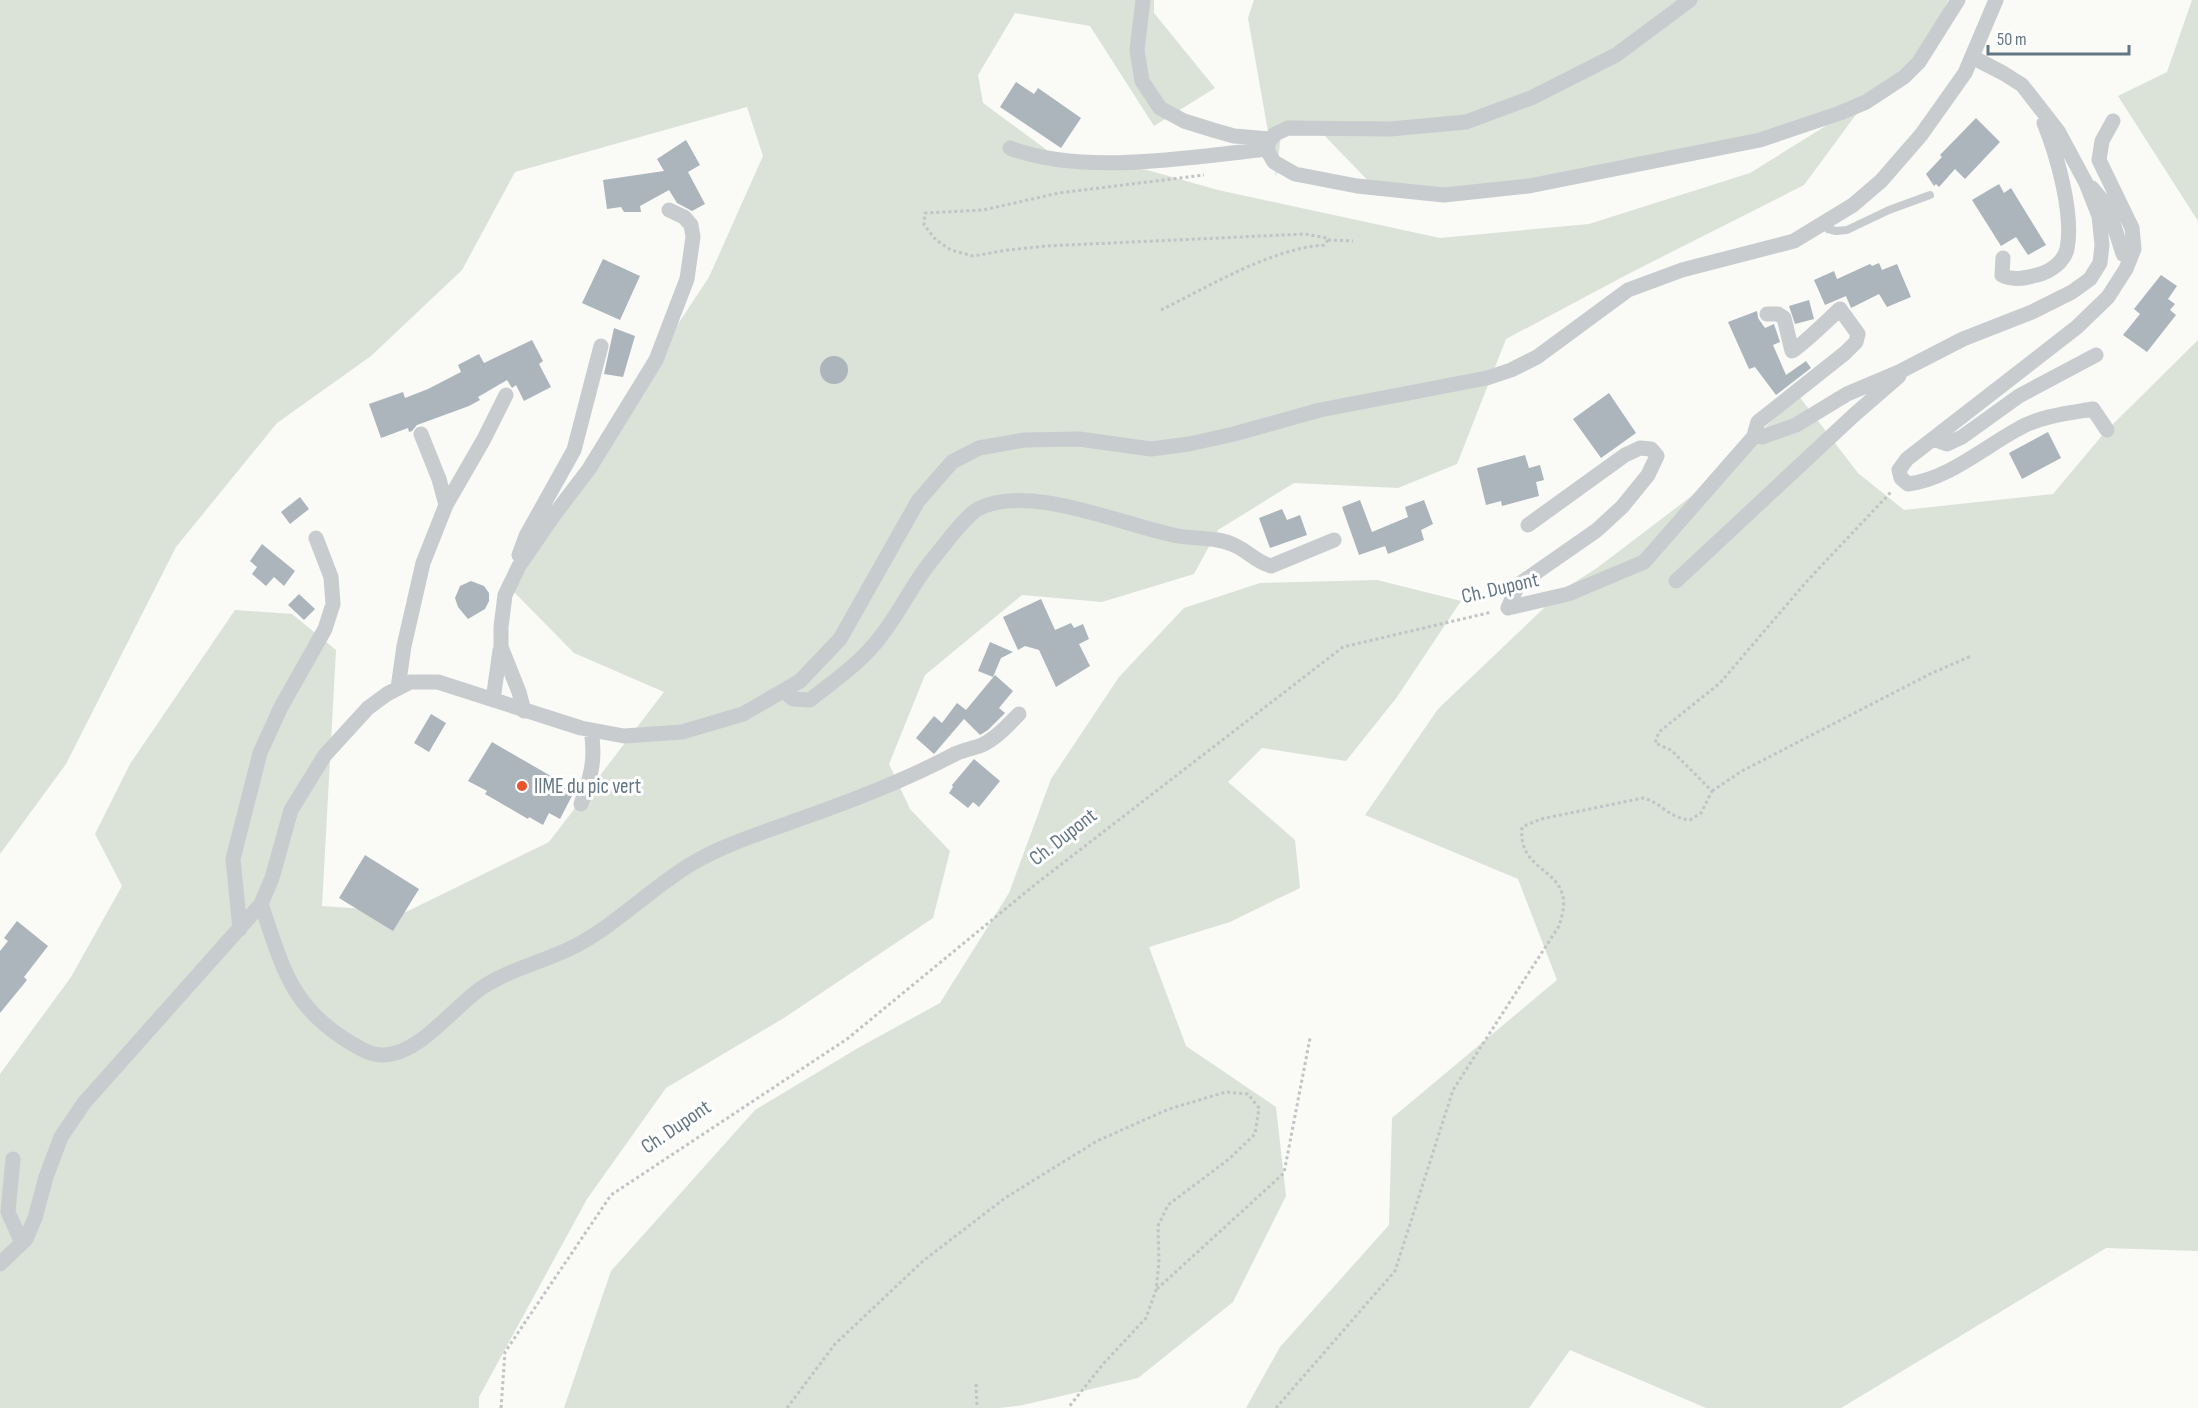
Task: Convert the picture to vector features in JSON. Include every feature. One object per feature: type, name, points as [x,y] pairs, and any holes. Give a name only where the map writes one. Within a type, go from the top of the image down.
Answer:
[{"type":"street","points":[[1143,0],[1137,50],[1142,81],[1160,108],[1184,121],[1268,144]]},
{"type":"street","points":[[1011,148],[1031,156],[1117,163],[1268,144],[1275,134],[1288,128],[1390,129],[1466,122],[1531,98],[1616,55],[1690,0]]},
{"type":"street","points":[[1268,144],[1274,162],[1295,174],[1357,186],[1444,195],[1529,186],[1760,140],[1840,113],[1866,102],[1888,88],[1919,62],[1958,0]]},
{"type":"street","points":[[0,1264],[26,1239],[61,1137],[84,1103],[261,904],[272,878],[291,810],[325,755],[368,708],[398,688],[410,682],[438,682],[524,711],[591,730],[624,736],[682,732],[743,714],[800,681],[840,639],[918,501],[952,462],[980,448],[1024,440],[1079,440],[1151,449],[1234,434],[1320,410],[1487,378],[1511,370],[1537,357],[1628,290],[1682,270],[1794,241],[1853,205],[1881,181],[1921,135],[1965,73],[1996,0]]},
{"type":"street","points":[[1757,433],[1762,436],[1796,425],[1847,394],[1904,369],[1963,339],[2032,312],[2072,292],[2090,279],[2100,263],[2102,244],[2098,216],[2086,183],[2058,131],[2022,85],[1972,57]]},
{"type":"street","points":[[2003,258],[2002,275],[2010,279],[2023,278],[2040,274],[2053,267],[2062,260],[2067,250],[2068,231],[2062,185],[2054,146],[2038,106]]},
{"type":"street","points":[[2107,430],[2093,410],[2060,414],[2020,427],[1990,447],[1922,483],[1908,484],[1903,480],[1899,470],[1907,459],[2077,327],[2108,297],[2126,269],[2134,249],[2132,228],[2099,160],[2102,141],[2113,121]]},
{"type":"street","points":[[2086,183],[2108,207],[2123,254],[2132,254]]},
{"type":"street","points":[[505,595],[519,566],[589,469],[656,360],[687,279],[692,246],[691,225],[684,217],[669,210]]},
{"type":"street","name":"Ch. Dupont","points":[[1508,608],[1568,594],[1644,562],[1757,433],[1755,432],[1758,422],[1856,342],[1858,334],[1840,309],[1810,334],[1797,350],[1792,351],[1784,318],[1778,314],[1767,314]]},
{"type":"street","points":[[493,700],[501,647],[505,595],[526,536],[574,450],[601,346]]},
{"type":"street","points":[[1933,439],[1947,444],[1962,437],[2019,396],[2096,355]]},
{"type":"street","points":[[1676,581],[1854,415],[1900,376],[1904,369]]},
{"type":"street","points":[[398,688],[404,646],[423,563],[446,505],[506,395]]},
{"type":"street","points":[[421,434],[439,479],[446,505]]},
{"type":"street","points":[[1508,608],[1518,585],[1588,537],[1622,507],[1648,475],[1657,456],[1651,449],[1640,448],[1625,454],[1528,525]]},
{"type":"street","points":[[783,691],[793,699],[810,700],[856,664],[880,638],[927,567],[957,530],[977,510],[1000,502],[1032,500],[1178,536],[1227,543],[1236,546],[1260,563],[1271,566],[1334,540]]},
{"type":"street","points":[[240,929],[233,859],[260,753],[281,707],[326,629],[333,604],[331,577],[316,538]]},
{"type":"street","points":[[501,647],[524,711]]},
{"type":"street","points":[[261,904],[288,978],[297,995],[312,1014],[336,1034],[361,1050],[383,1056],[407,1049],[480,989],[525,965],[569,949],[609,925],[692,863],[738,841],[913,776],[963,750],[984,745],[1019,714]]},
{"type":"street","points":[[581,804],[592,774],[591,730]]},
{"type":"street","points":[[13,1159],[8,1212],[22,1243]]},
{"type":"lane","points":[[1821,224],[1836,231],[1847,230],[1889,210],[1930,195]]},
{"type":"path","points":[[1207,175],[1059,193],[983,210],[936,211],[925,213],[924,225],[936,240],[951,250],[973,256],[1046,246],[1305,234],[1324,237],[1328,240],[1353,242]]},
{"type":"path","points":[[1161,310],[1266,259],[1304,246],[1324,245],[1328,240]]},
{"type":"path","points":[[1713,791],[1671,750],[1655,743],[1655,738],[1659,732],[1720,684],[1807,581],[1903,480]]},
{"type":"path","name":"Ch. Dupont","points":[[501,1408],[505,1352],[611,1196],[847,1039],[1037,883],[1342,646],[1508,608]]},
{"type":"path","points":[[1276,1408],[1395,1271],[1453,1090],[1559,926],[1563,912],[1562,893],[1552,878],[1534,864],[1521,839],[1522,827],[1541,819],[1642,798],[1650,800],[1677,819],[1690,820],[1701,813],[1713,791],[1743,771],[1930,674],[1971,656]]},
{"type":"path","points":[[1156,1290],[1284,1173],[1310,1038]]},
{"type":"path","points":[[787,1408],[835,1344],[923,1262],[1005,1198],[1097,1141],[1169,1108],[1226,1092],[1248,1094],[1259,1108],[1255,1134],[1229,1159],[1168,1205],[1158,1226],[1160,1263],[1156,1290],[1146,1318],[1104,1363],[1068,1408]]},
{"type":"path","points":[[976,1384],[977,1408]]},
{"type":"shaded area","points":[[0,0],[1154,0],[1154,13],[1215,88],[1154,126],[1090,26],[1015,13],[978,75],[983,103],[1055,156],[1147,170],[1218,190],[1440,238],[1589,224],[1750,173],[1866,101],[1804,185],[1506,339],[1457,464],[1398,488],[1294,483],[1218,530],[1194,574],[1102,602],[1022,595],[925,675],[889,764],[910,809],[950,851],[933,918],[784,1018],[666,1088],[587,1199],[479,1397],[479,1408],[0,1408],[0,1074],[71,977],[122,886],[95,834],[130,764],[235,610],[292,614],[336,650],[322,906],[406,912],[549,842],[664,692],[574,653],[513,591],[607,432],[709,277],[763,156],[747,107],[515,172],[462,270],[371,356],[277,423],[176,547],[66,764],[0,854]]},
{"type":"shaded area","points":[[1254,0],[1948,0],[1935,29],[1913,61],[1885,93],[1759,137],[1566,179],[1382,195],[1320,131],[1281,135],[1276,177],[1248,18]]},
{"type":"shaded area","points":[[2192,0],[2198,0],[2198,221],[2118,96],[2167,72]]},
{"type":"shaded area","points":[[2198,340],[2198,1251],[2106,1248],[1841,1408],[1706,1408],[1570,1350],[1529,1408],[1246,1408],[1280,1347],[1389,1225],[1392,1118],[1557,980],[1518,879],[1365,815],[1438,709],[1564,589],[1597,568],[1710,482],[1798,395],[1858,473],[1904,510],[2053,494],[2105,432]]},
{"type":"shaded area","points":[[1377,580],[1461,601],[1397,697],[1346,761],[1262,748],[1228,782],[1295,840],[1300,888],[1230,922],[1149,947],[1186,1046],[1276,1107],[1286,1196],[1233,1302],[1138,1378],[1023,1405],[999,1408],[564,1408],[611,1271],[755,1110],[858,1048],[940,1003],[1009,893],[1051,779],[1119,677],[1184,608],[1260,583]]},
{"type":"building","points":[[1016,82],[1034,94],[1038,88],[1081,118],[1061,148],[1000,107]]},
{"type":"building","points":[[1976,118],[2000,142],[1965,179],[1955,169],[1939,187],[1936,184],[1934,186],[1926,174],[1942,157],[1940,155]]},
{"type":"building","points":[[686,140],[700,165],[688,172],[705,204],[692,211],[677,203],[669,190],[640,206],[641,212],[624,212],[621,207],[607,209],[603,180],[664,171],[657,159]]},
{"type":"building","points":[[1999,184],[2004,193],[2011,188],[2046,245],[2028,255],[2016,237],[2001,246],[1972,200]]},
{"type":"building","points":[[603,259],[640,276],[620,320],[582,303]]},
{"type":"building","points":[[1879,263],[1882,270],[1897,264],[1911,297],[1887,307],[1879,294],[1851,308],[1846,296],[1825,305],[1814,280],[1834,271],[1837,279],[1870,264],[1872,266]]},
{"type":"building","points":[[2161,275],[2177,286],[2168,299],[2175,304],[2170,310],[2176,315],[2147,352],[2123,335],[2140,314],[2134,309]]},
{"type":"building","points":[[1809,300],[1814,319],[1795,324],[1789,306]]},
{"type":"building","points":[[1757,311],[1758,318],[1765,328],[1774,324],[1780,342],[1773,345],[1786,375],[1806,361],[1811,368],[1776,395],[1755,367],[1749,369],[1728,322]]},
{"type":"building","points":[[614,328],[635,336],[623,377],[604,374]]},
{"type":"building","points":[[532,340],[543,361],[539,364],[551,387],[524,401],[516,385],[512,388],[507,380],[478,397],[480,400],[469,406],[417,425],[412,431],[409,432],[408,428],[381,438],[369,404],[403,392],[405,398],[428,389],[461,372],[458,365],[479,354],[484,363]]},
{"type":"building","points":[[834,356],[844,360],[848,370],[844,380],[834,384],[824,380],[820,370],[824,360]]},
{"type":"building","points":[[1609,393],[1636,433],[1601,458],[1573,419]]},
{"type":"building","points":[[2048,432],[2061,458],[2022,479],[2009,453]]},
{"type":"building","points":[[1525,455],[1529,468],[1540,465],[1544,480],[1536,482],[1539,496],[1502,506],[1501,501],[1486,505],[1477,468]]},
{"type":"building","points":[[300,497],[309,509],[290,524],[281,512]]},
{"type":"building","points":[[1360,500],[1372,532],[1408,517],[1405,507],[1424,500],[1433,524],[1421,530],[1424,540],[1388,554],[1385,546],[1359,555],[1342,507]]},
{"type":"building","points":[[1282,509],[1287,520],[1300,515],[1307,535],[1270,548],[1259,518]]},
{"type":"building","points":[[262,544],[295,571],[284,586],[274,577],[266,586],[252,574],[257,567],[250,561]]},
{"type":"building","points":[[471,581],[484,586],[489,593],[489,601],[485,609],[468,619],[458,607],[455,598],[460,586]]},
{"type":"building","points":[[299,594],[315,609],[304,620],[288,605]]},
{"type":"building","points":[[1041,599],[1055,630],[1071,623],[1074,628],[1083,624],[1089,639],[1079,644],[1090,666],[1056,687],[1039,650],[1025,646],[1018,650],[1003,617]]},
{"type":"building","points":[[990,642],[1013,652],[1001,658],[993,677],[978,671]]},
{"type":"building","points":[[995,675],[1013,691],[999,708],[1005,713],[988,730],[980,735],[964,719],[934,754],[916,738],[934,716],[942,723],[957,703],[966,710]]},
{"type":"building","points":[[431,714],[446,723],[429,752],[414,743]]},
{"type":"building","name":"IIME du pic vert","points":[[492,742],[575,790],[560,819],[549,813],[543,825],[529,817],[528,819],[485,794],[487,791],[468,781]]},
{"type":"building","points":[[974,759],[1000,781],[979,807],[973,802],[968,808],[949,793],[952,785]]},
{"type":"building","points":[[365,855],[419,889],[393,931],[339,898]]},
{"type":"building","points":[[17,921],[48,946],[24,977],[27,980],[0,1013],[0,951],[8,941],[4,938]]},
{"type":"place","name":"IIME du pic vert","points":[[522,786]]}]
